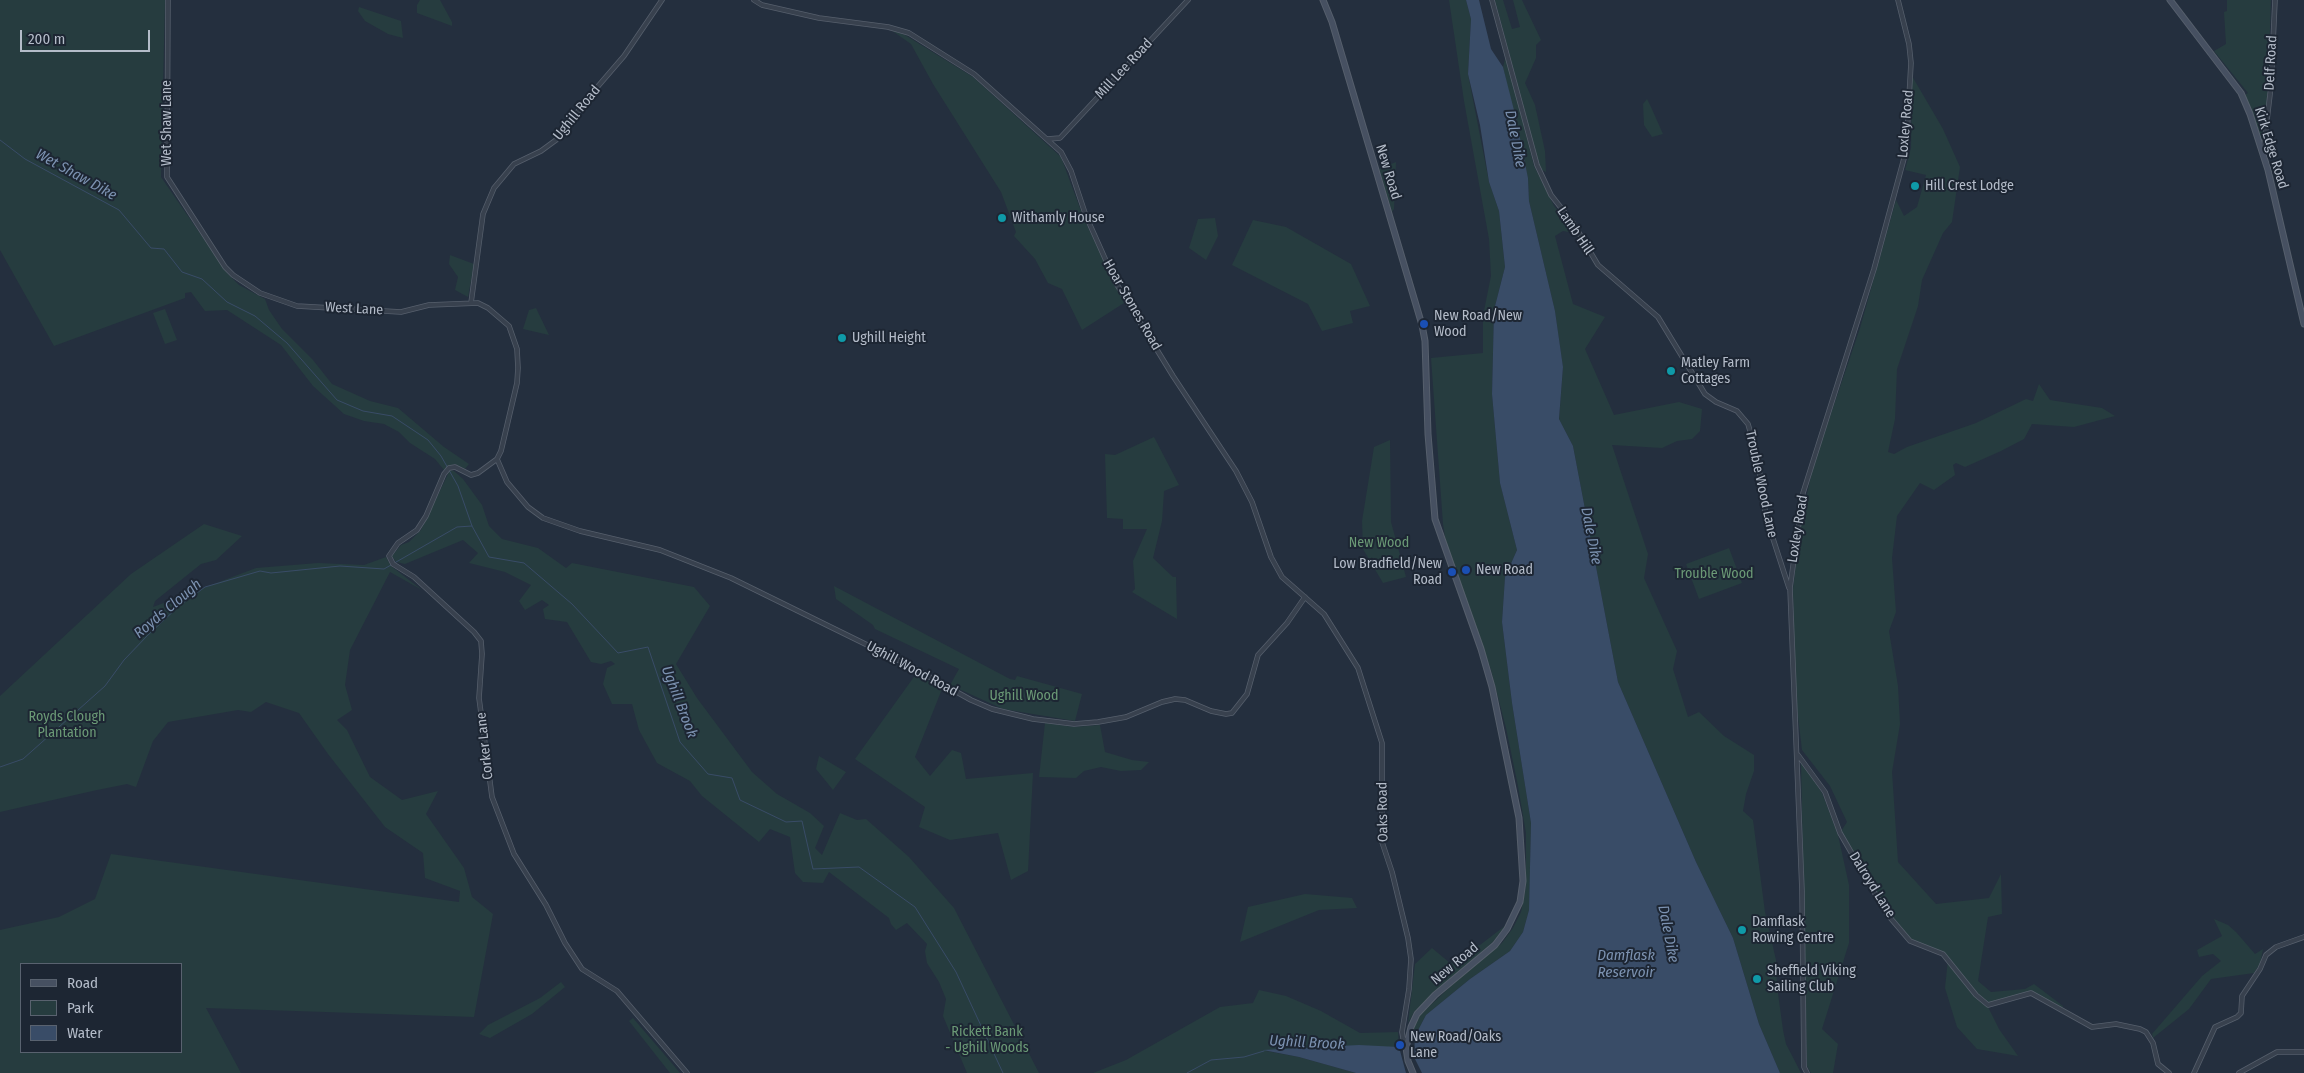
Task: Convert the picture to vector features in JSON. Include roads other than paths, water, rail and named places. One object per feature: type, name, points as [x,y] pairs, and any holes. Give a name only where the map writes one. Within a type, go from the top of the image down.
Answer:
[{"type":"street","name":"Wet Shaw Lane","points":[[168,0],[167,177],[225,267],[241,281]]},
{"type":"street","name":"Ughill Road","points":[[471,302],[483,214],[494,188],[514,164],[540,151],[556,140],[591,94],[624,56],[662,0]]},
{"type":"street","name":"Hoar Stones Road","points":[[754,0],[762,5],[819,18],[888,27],[909,33],[974,74],[1059,150],[1071,171],[1086,216],[1116,283],[1173,376],[1236,471],[1252,502],[1272,557],[1282,577],[1305,597]]},
{"type":"street","name":"Mill Lee Road","points":[[1060,138],[1188,0]]},
{"type":"street","name":"New Road","points":[[1323,0],[1332,22],[1426,340],[1428,434],[1435,520],[1481,649],[1492,687],[1520,818],[1523,881],[1520,902],[1507,929],[1495,945],[1435,995],[1417,1014],[1411,1026],[1407,1043],[1408,1061],[1414,1073]]},
{"type":"street","name":"Lamb Hill","points":[[1492,0],[1537,165],[1551,195],[1573,223],[1598,265],[1658,317],[1705,394],[1716,402],[1737,411]]},
{"type":"street","name":"Loxley Road","points":[[1806,1073],[1804,1067],[1797,754],[1792,702],[1790,588],[1796,530],[1808,475],[1874,270],[1906,151],[1911,63],[1909,44],[1898,0]]},
{"type":"street","name":"Kirk Edge Road","points":[[2170,0],[2240,93],[2250,114],[2262,154],[2304,324]]},
{"type":"street","name":"Delf Road","points":[[2262,154],[2265,153],[2274,0]]},
{"type":"street","points":[[1048,139],[1060,138],[1059,150]]},
{"type":"street","name":"West Lane","points":[[241,281],[274,299],[296,306],[401,312],[418,306],[471,302]]},
{"type":"street","points":[[471,302],[488,308],[507,322],[518,356],[513,400],[501,451],[497,459]]},
{"type":"street","name":"Trouble Wood Lane","points":[[1737,411],[1748,424],[1752,435],[1766,517],[1790,588]]},
{"type":"street","name":"Ughill Wood Road","points":[[497,459],[507,482],[528,507],[543,518],[580,532],[660,550],[725,576],[910,666],[971,700],[992,709],[1033,719],[1074,724],[1098,722],[1126,717],[1162,702],[1175,699],[1185,700],[1211,711],[1226,714],[1232,713],[1247,694],[1258,655],[1286,623],[1305,597]]},
{"type":"street","name":"Corker Lane","points":[[497,459],[478,473],[471,475],[454,467],[449,468],[445,472],[426,516],[412,535],[393,547],[389,556],[390,560],[414,577],[474,632],[481,641],[480,698],[486,738],[488,781],[492,797],[510,847],[546,905],[565,943],[582,969],[617,991],[687,1073]]},
{"type":"street","name":"Oaks Road","points":[[1305,597],[1324,614],[1358,668],[1382,743],[1382,842],[1405,920],[1411,959],[1409,989],[1402,1032],[1404,1041],[1407,1043]]},
{"type":"street","name":"Dalroyd Lane","points":[[1797,754],[1825,792],[1840,833],[1887,914],[1910,941],[1943,954],[1976,995],[1988,1005],[2031,993],[2092,1027],[2116,1024],[2146,1032],[2153,1043],[2158,1064],[2169,1073]]},
{"type":"street","points":[[2194,1073],[2215,1027],[2237,1018],[2241,1013],[2242,996],[2260,969],[2266,955],[2276,947],[2304,937]]},
{"type":"street","points":[[2239,1073],[2278,1052],[2304,1052]]},
{"type":"water","name":"Damflask Reservoir","points":[[1466,0],[1479,0],[1491,49],[1503,67],[1516,118],[1528,178],[1529,201],[1555,311],[1563,367],[1559,419],[1573,446],[1618,682],[1696,862],[1733,938],[1759,1024],[1780,1073],[1422,1073],[1414,1057],[1415,1036],[1426,1015],[1470,979],[1510,951],[1523,932],[1529,910],[1531,823],[1512,703],[1502,622],[1505,577],[1517,550],[1500,483],[1492,394],[1494,310],[1505,267],[1499,211],[1489,182],[1480,125],[1468,74],[1471,19]]},
{"type":"water","points":[[1359,1045],[1399,1047],[1406,1073],[1356,1073],[1299,1057],[1263,1050]]},
{"type":"waterway","name":"Ughill Brook","points":[[0,140],[25,159],[119,210],[151,248],[164,249],[182,272],[202,279],[227,302],[255,316],[287,343],[337,400],[363,411],[392,416],[428,440],[441,456],[458,486],[472,526],[489,557],[524,563],[572,604],[618,653],[648,647],[680,742],[708,774],[732,778],[740,800],[786,822],[802,821],[813,869],[859,867],[915,907],[956,972],[1003,1073]]},
{"type":"waterway","name":"Royds Clough","points":[[0,767],[23,759],[105,686],[124,660],[147,636],[179,606],[205,587],[260,571],[271,573],[340,566],[384,569],[457,527],[472,526]]},
{"type":"waterway","name":"Ughill Brook","points":[[1187,1073],[1211,1060],[1244,1057],[1264,1051]]},
{"type":"place","name":"Hill Crest Lodge","points":[[1915,186]]},
{"type":"place","name":"Withamly House","points":[[1002,218]]},
{"type":"place","name":"New Road/New Wood","points":[[1424,324]]},
{"type":"place","name":"Ughill Height","points":[[842,338]]},
{"type":"place","name":"Matley Farm Cottages","points":[[1671,371]]},
{"type":"place","name":"New Road","points":[[1466,570]]},
{"type":"place","name":"Low Bradfield/New Road","points":[[1452,572]]},
{"type":"place","name":"Damflask Rowing Centre","points":[[1742,930]]},
{"type":"place","name":"Sheffield Viking Sailing Club","points":[[1757,979]]},
{"type":"place","name":"New Road/Oaks Lane","points":[[1400,1045]]},
{"type":"water label","name":"Dale Dike","points":[[1515,139]]},
{"type":"water label","name":"Wet Shaw Dike","points":[[76,175]]},
{"type":"water label","name":"Dale Dike","points":[[1591,536]]},
{"type":"water label","name":"Dale Dike","points":[[1668,934]]},
{"type":"park label","name":"New Wood","points":[[1379,543]]},
{"type":"park label","name":"Trouble Wood","points":[[1714,574]]},
{"type":"park label","name":"Ughill Wood","points":[[1024,696]]},
{"type":"park label","name":"Royds Clough Plantation","points":[[67,726]]},
{"type":"park label","name":"Rickett Bank - Ughill Woods","points":[[987,1040]]}]
